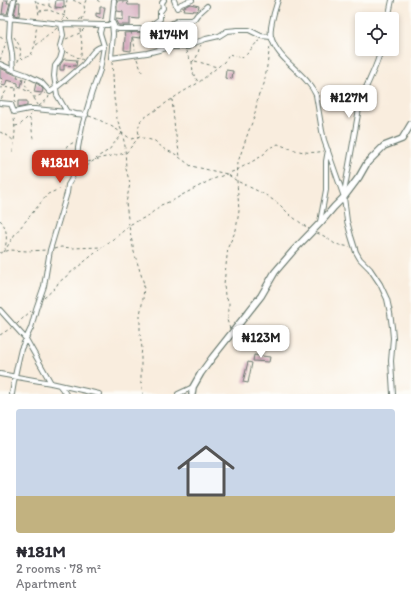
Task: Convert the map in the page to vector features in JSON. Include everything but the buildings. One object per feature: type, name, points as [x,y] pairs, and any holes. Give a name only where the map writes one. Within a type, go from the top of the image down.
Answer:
[{"type":"street","points":[[14,0],[9,32],[14,70]]},
{"type":"street","points":[[114,0],[111,58],[135,55],[171,47],[188,47],[194,43],[238,30],[249,30],[261,36],[271,37]]},
{"type":"street","points":[[146,29],[160,19],[160,12],[163,8],[162,3],[164,0]]},
{"type":"street","points":[[174,0],[176,8],[191,0]]},
{"type":"street","points":[[278,0],[271,26],[271,37],[281,56],[305,79],[316,95],[322,131],[344,196],[347,221],[354,248],[358,257],[370,269],[380,284],[387,299],[393,335],[391,362],[393,394]]},
{"type":"street","points":[[389,12],[392,0]]},
{"type":"street","points":[[112,23],[115,28],[119,29],[163,28],[179,20],[192,20],[207,6]]},
{"type":"street","points":[[0,17],[61,24],[102,25],[112,23]]},
{"type":"street","points":[[61,24],[63,35],[60,46],[62,52],[60,59],[54,66],[54,76],[57,94],[67,112]]},
{"type":"street","points":[[12,394],[20,349],[31,328],[44,286],[50,250],[68,185],[77,164],[82,126],[100,70],[104,46],[100,33],[102,25]]},
{"type":"street","points":[[0,62],[41,82],[50,92],[56,88],[89,55],[100,46],[104,46]]},
{"type":"street","points":[[344,196],[360,103],[379,56]]},
{"type":"street","points":[[0,102],[10,104],[14,112],[36,109],[86,115]]},
{"type":"street","points":[[192,394],[193,387],[204,368],[260,296],[275,272],[344,196],[359,177],[367,163],[384,146],[402,140],[411,124]]},
{"type":"street","points":[[320,224],[326,190],[326,162],[328,150]]},
{"type":"street","points":[[0,310],[26,339],[51,383]]},
{"type":"street","points":[[0,374],[51,383],[99,394]]},
{"type":"street","points":[[60,385],[66,394]]},
{"type":"street","points":[[178,394],[193,387]]},
{"type":"path","points":[[20,57],[23,59],[31,55],[35,45],[38,11],[35,0]]},
{"type":"path","points":[[48,6],[49,0]]},
{"type":"path","points":[[35,45],[61,24],[67,0]]},
{"type":"path","points":[[73,0],[84,5]]},
{"type":"path","points":[[84,61],[81,55],[82,45],[80,33],[86,0]]},
{"type":"path","points":[[97,0],[100,2],[101,0]]},
{"type":"path","points":[[36,3],[52,8],[65,8]]},
{"type":"path","points":[[38,11],[51,11],[64,16]]},
{"type":"path","points":[[61,40],[80,33],[88,25]]},
{"type":"path","points":[[130,29],[135,47],[135,55],[142,72]]},
{"type":"path","points":[[9,32],[21,50],[20,57],[14,70]]},
{"type":"path","points":[[0,37],[6,40],[0,62]]},
{"type":"path","points":[[77,164],[126,153],[139,137],[138,128],[141,120],[198,82],[224,62],[229,54],[242,58],[257,42],[271,37],[264,84],[258,97],[254,118],[238,162],[237,181],[239,211],[236,230],[228,247],[224,284],[225,296],[229,302],[227,320],[231,333]]},
{"type":"path","points":[[192,62],[198,55],[199,48],[204,40]]},
{"type":"path","points":[[11,45],[21,50]]},
{"type":"path","points":[[184,47],[192,62],[193,73],[198,82]]},
{"type":"path","points":[[62,52],[72,54],[84,61]]},
{"type":"path","points":[[111,58],[117,119],[125,146],[126,169],[130,184],[126,203],[129,226],[134,252],[144,284],[144,299],[140,315],[142,348],[141,381],[143,394]]},
{"type":"path","points":[[194,60],[217,67]]},
{"type":"path","points":[[27,75],[25,84],[29,92],[39,106],[48,99],[50,92],[33,97]]},
{"type":"path","points":[[0,102],[8,87]]},
{"type":"path","points":[[0,88],[16,88],[29,92]]},
{"type":"path","points":[[13,152],[16,88]]},
{"type":"path","points":[[172,99],[175,131],[180,157]]},
{"type":"path","points":[[15,126],[20,125],[36,109]]},
{"type":"path","points":[[86,115],[98,119],[132,139],[139,137],[154,141],[164,149],[180,157],[191,166],[227,174],[279,204],[290,215],[312,232],[324,236],[335,244],[354,248]]},
{"type":"path","points":[[29,117],[31,121],[33,139]]},
{"type":"path","points":[[0,132],[14,141]]},
{"type":"path","points":[[77,175],[99,156],[109,150],[122,132]]},
{"type":"path","points":[[42,160],[60,156],[66,151],[66,147],[69,144],[72,144],[80,138]]},
{"type":"path","points":[[0,335],[15,327],[56,287],[58,282],[131,224],[148,216],[161,205],[174,200],[201,185],[237,170],[262,156],[269,148],[278,144],[298,152],[315,153],[328,150]]},
{"type":"path","points":[[0,220],[3,223],[6,232],[4,252],[15,234],[48,194],[68,185]]}]
